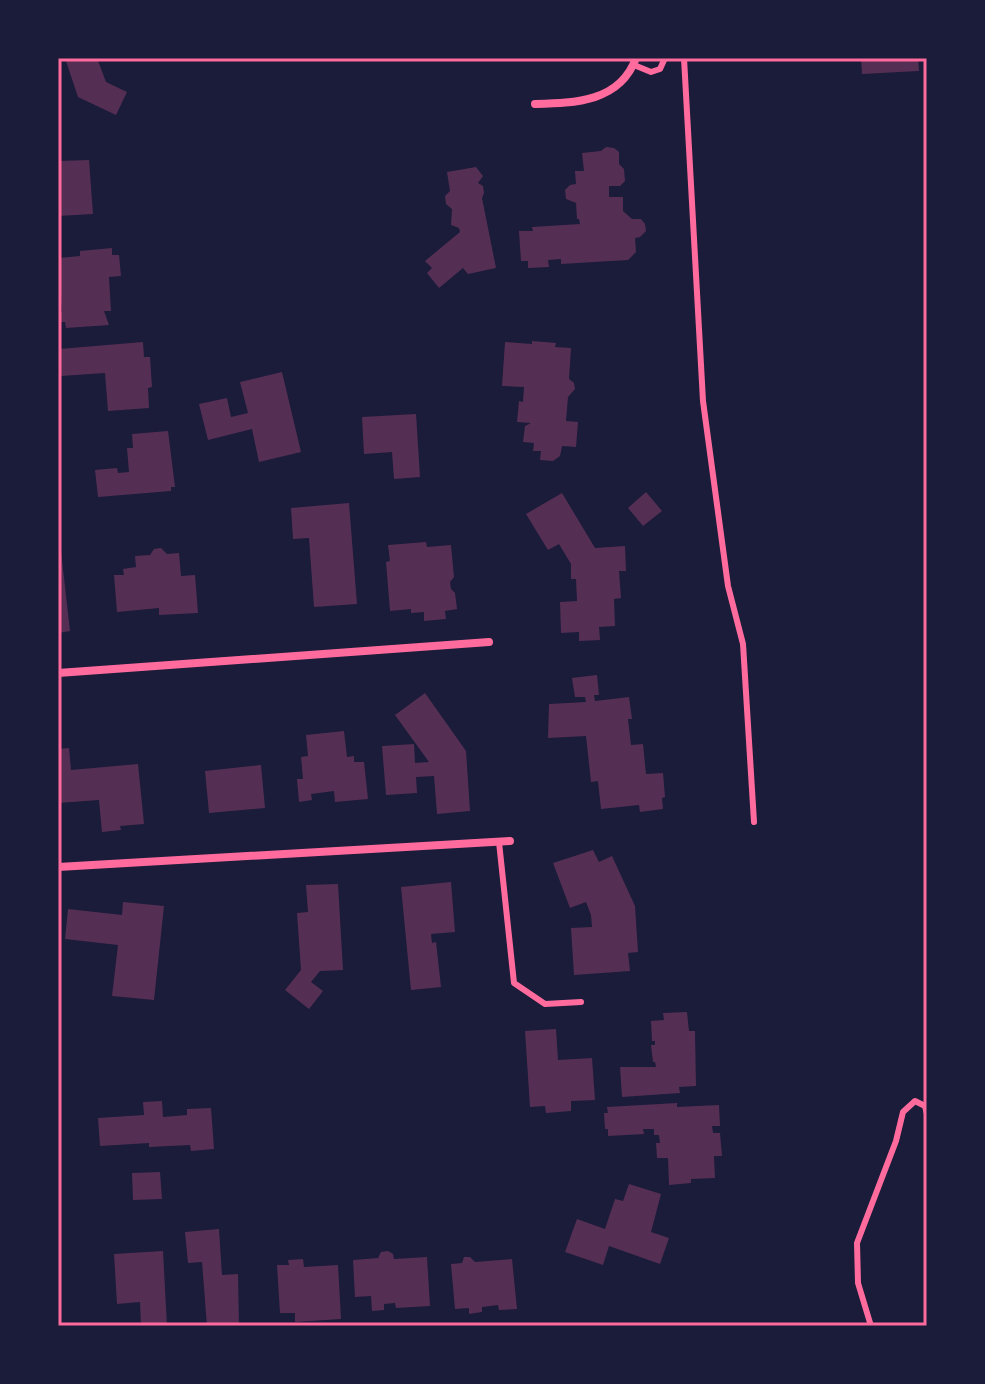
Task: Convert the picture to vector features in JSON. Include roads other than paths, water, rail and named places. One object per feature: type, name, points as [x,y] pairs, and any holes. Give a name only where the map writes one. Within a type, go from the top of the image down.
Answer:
[{"type":"street","points":[[535,104],[591,100],[608,93],[635,61]]},
{"type":"street","points":[[58,673],[489,642]]},
{"type":"street","points":[[58,867],[510,841]]},
{"type":"lane","points":[[635,61],[651,72],[660,69],[665,58]]},
{"type":"lane","points":[[684,58],[703,401],[728,586],[743,644],[754,822]]},
{"type":"lane","points":[[499,842],[514,983],[545,1004],[581,1002]]},
{"type":"lane","points":[[871,1326],[858,1283],[857,1243],[896,1141],[903,1112],[915,1101],[925,1106],[927,1114]]}]
